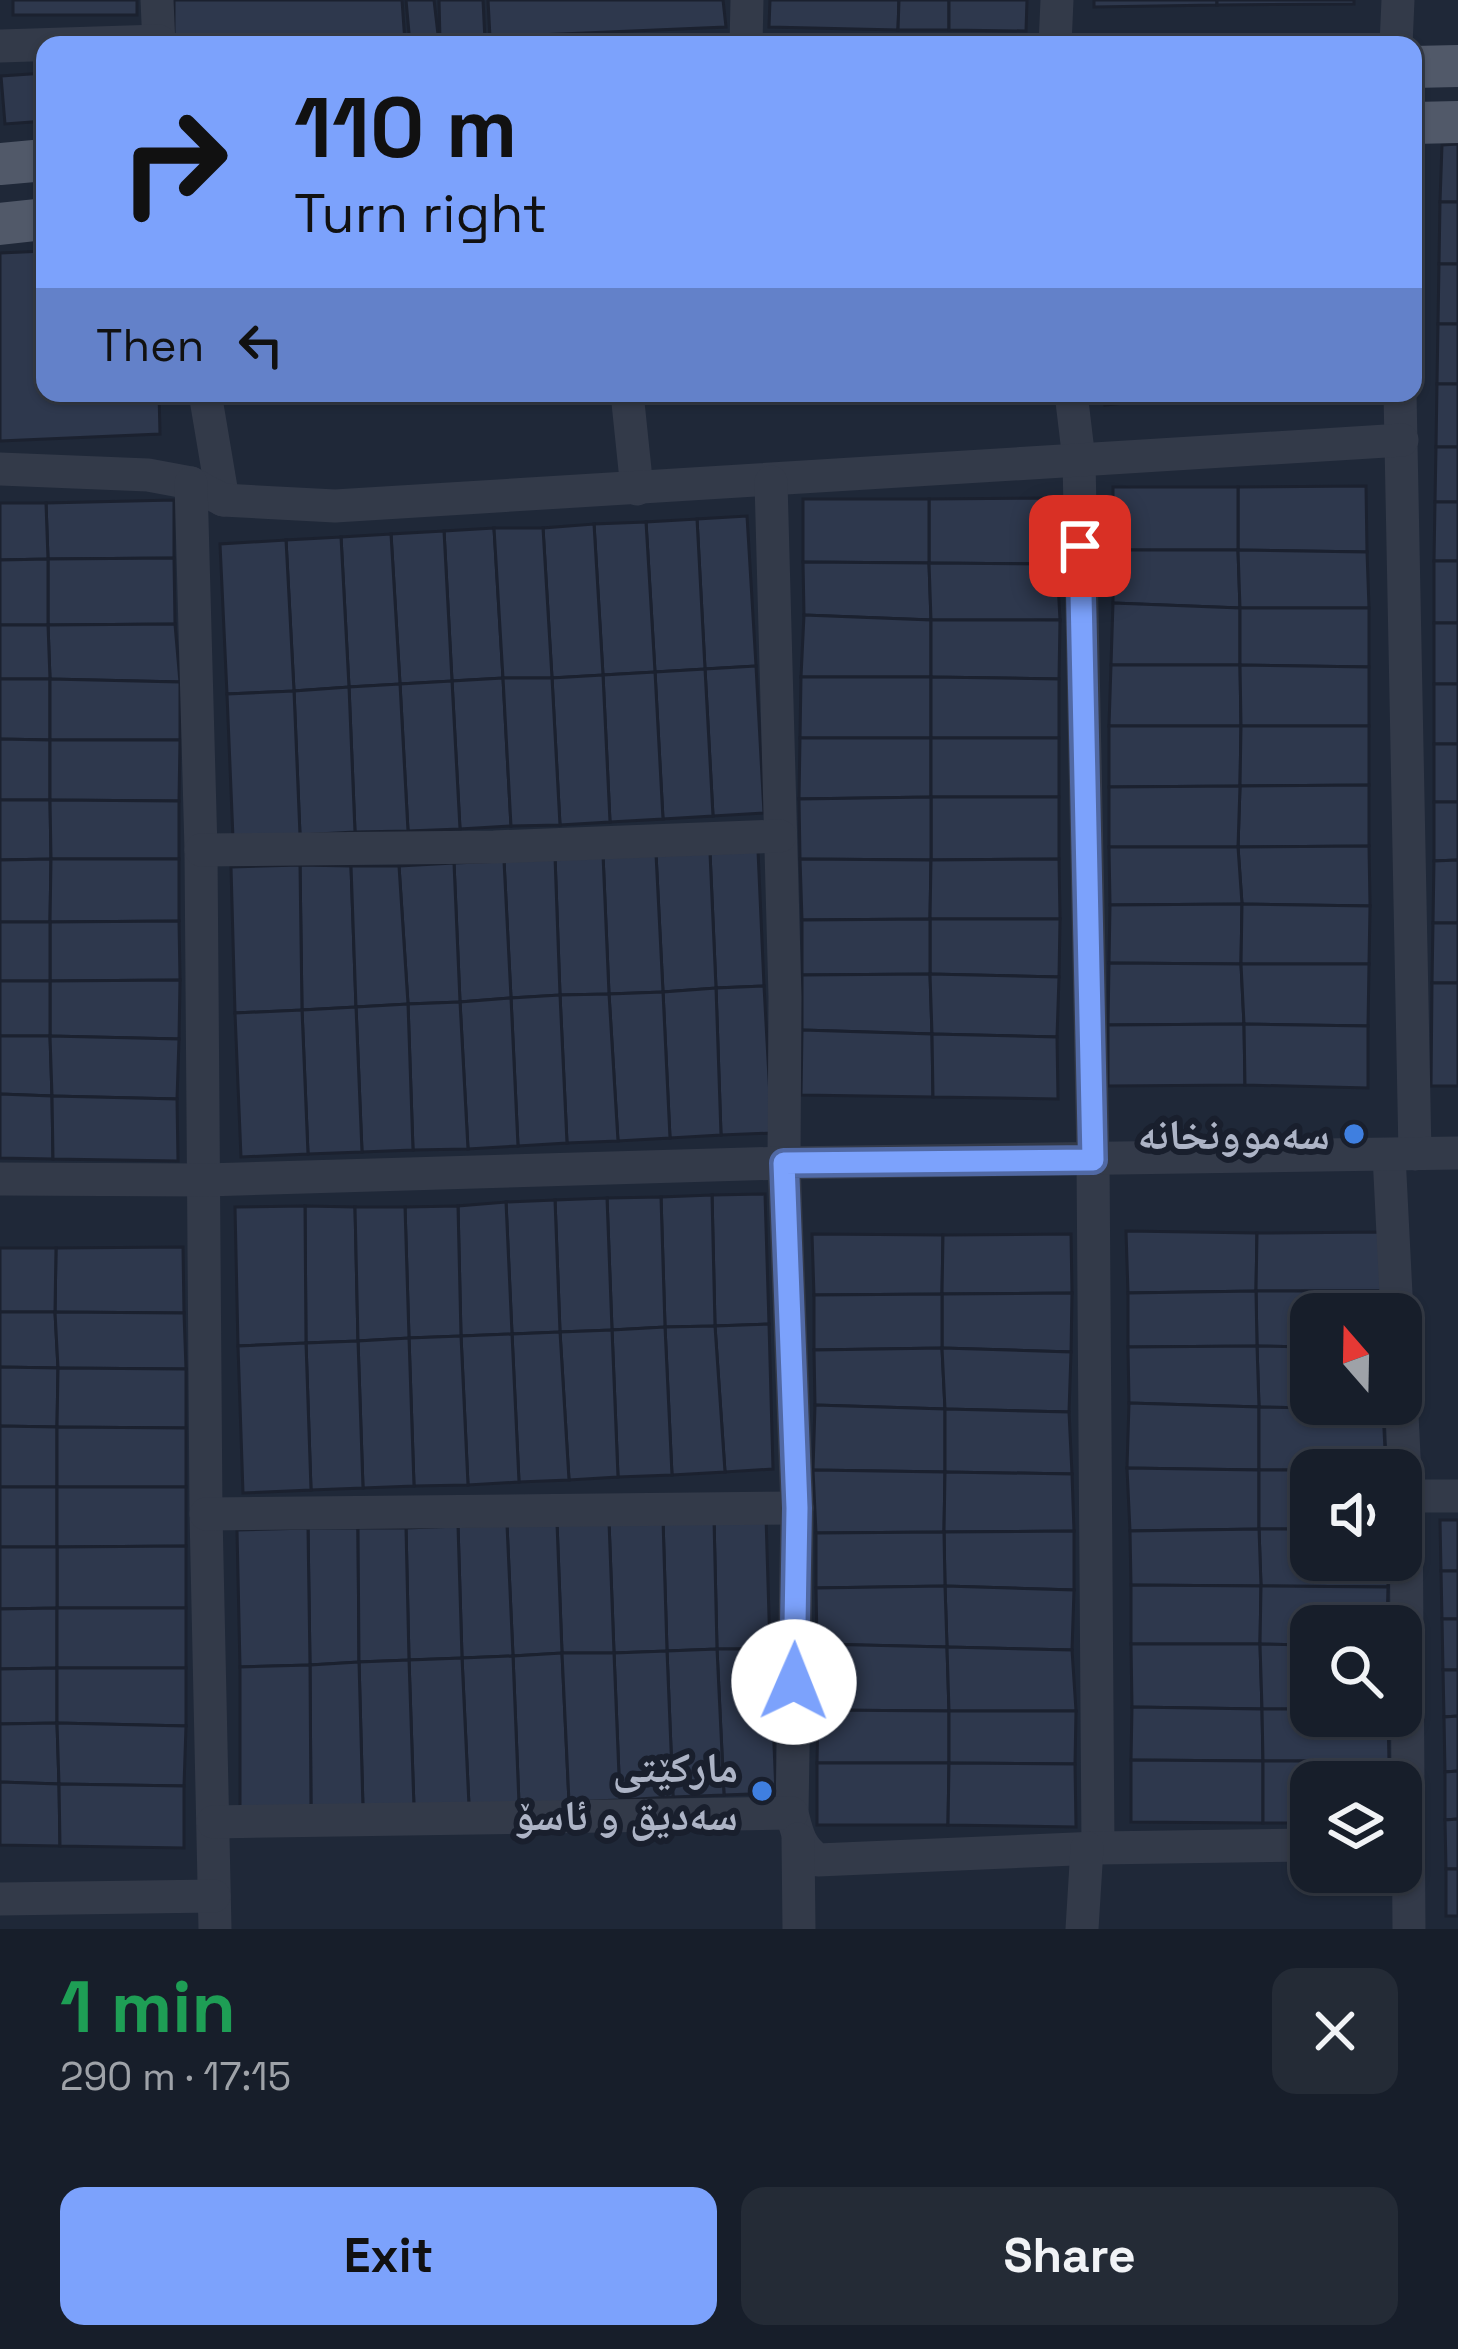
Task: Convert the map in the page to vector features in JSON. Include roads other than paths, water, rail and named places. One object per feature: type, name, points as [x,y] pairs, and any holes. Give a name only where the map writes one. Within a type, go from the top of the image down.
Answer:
[{"type":"main road","points":[[1422,67],[1458,66]]},
{"type":"main road","points":[[1422,123],[1458,122]]},
{"type":"main road","points":[[0,164],[36,161]]},
{"type":"main road","points":[[0,224],[36,219]]},
{"type":"street","points":[[158,0],[159,36]]},
{"type":"street","points":[[746,36],[747,0]]},
{"type":"street","points":[[1055,36],[1057,0]]},
{"type":"street","points":[[1396,36],[1398,0]]},
{"type":"street","points":[[0,46],[36,45]]},
{"type":"street","points":[[207,402],[223,500]]},
{"type":"street","points":[[628,402],[637,490]]},
{"type":"street","points":[[1072,402],[1078,460],[1093,1160],[1092,1848],[1082,1929]]},
{"type":"street","points":[[1398,1293],[1402,1155],[1400,402]]},
{"type":"street","points":[[0,469],[148,475],[191,483],[223,500],[335,506],[1402,440]]},
{"type":"street","points":[[771,482],[785,997],[784,1163],[797,1508],[799,1929]]},
{"type":"street","points":[[0,1899],[214,1913],[201,850],[191,483]]},
{"type":"street","points":[[201,850],[494,847],[780,836]]},
{"type":"street","points":[[0,1179],[206,1180],[784,1163],[1458,1153]]},
{"type":"street","points":[[1422,1496],[1458,1496]]},
{"type":"street","points":[[206,1514],[797,1508]]},
{"type":"street","points":[[1405,1761],[1406,1581]]},
{"type":"street","points":[[213,1822],[795,1826]]},
{"type":"street","points":[[795,1826],[807,1853],[818,1860],[1290,1845]]},
{"type":"street","points":[[1407,1893],[1408,1929]]},
{"type":"place","name":"سەموونخانە","points":[[1354,1134]]},
{"type":"place","name":"مارکێتی سەدیق و ئاسۆ","points":[[762,1791]]}]
